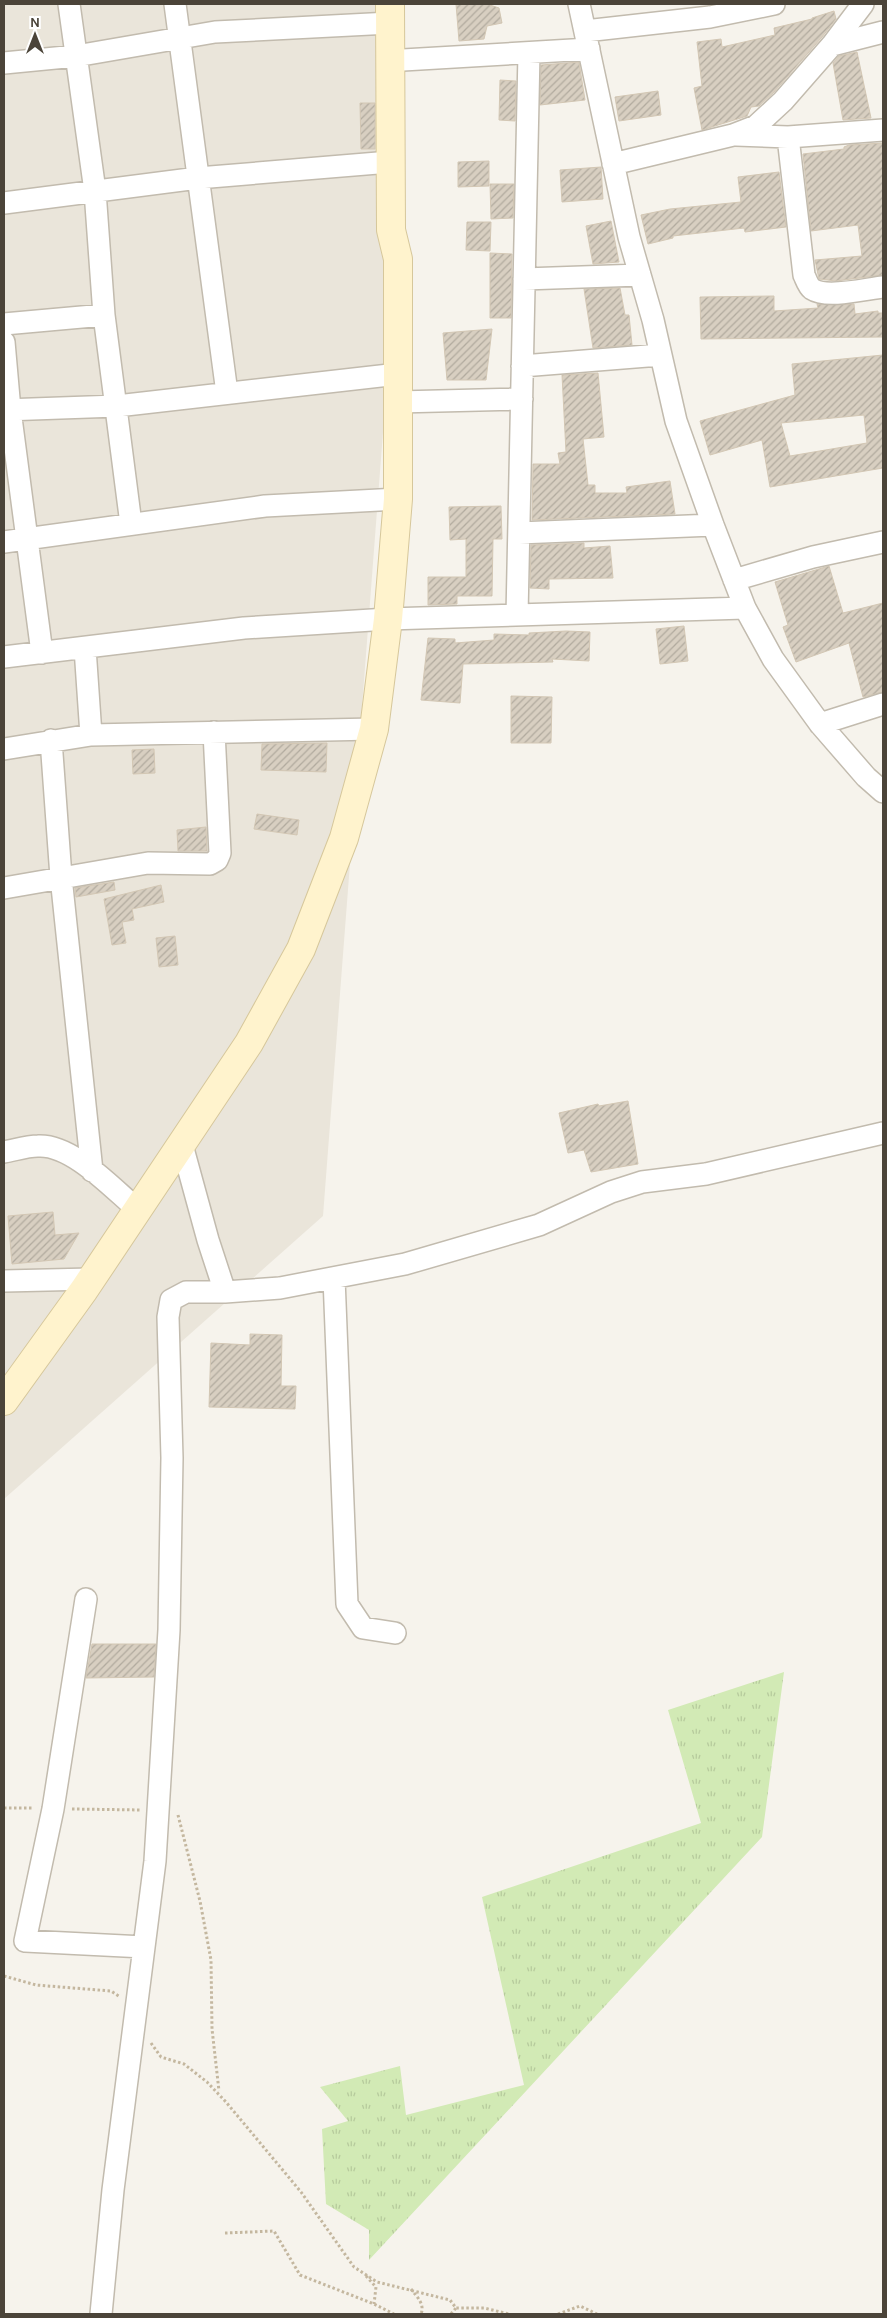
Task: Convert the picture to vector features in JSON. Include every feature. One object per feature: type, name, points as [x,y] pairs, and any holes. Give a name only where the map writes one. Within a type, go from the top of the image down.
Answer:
[{"type":"main road","points":[[4,1401],[91,1279],[249,1043],[301,949],[344,838],[374,729],[388,619],[398,498],[398,260],[404,228],[403,60],[395,10]]},
{"type":"main road","points":[[395,10],[390,162],[391,230],[398,260]]},
{"type":"street","points":[[69,4],[95,191],[104,315],[131,524]]},
{"type":"street","points":[[176,4],[227,394]]},
{"type":"street","points":[[579,4],[629,237],[676,421],[734,580],[745,608],[773,659],[820,724],[866,777],[883,792]]},
{"type":"street","points":[[403,60],[529,53],[774,4]]},
{"type":"street","points":[[613,164],[733,135],[756,126],[783,101],[832,45],[863,4]]},
{"type":"street","points":[[4,63],[76,56],[180,37],[395,10]]},
{"type":"street","points":[[832,45],[883,32]]},
{"type":"street","points":[[517,615],[529,53]]},
{"type":"street","points":[[733,135],[788,137],[883,130]]},
{"type":"street","points":[[788,137],[804,275],[811,288],[822,293],[836,293],[883,287]]},
{"type":"street","points":[[4,203],[198,178],[390,162]]},
{"type":"street","points":[[524,279],[640,275]]},
{"type":"street","points":[[4,324],[104,315]]},
{"type":"street","points":[[4,342],[7,410],[27,538],[42,653]]},
{"type":"street","points":[[522,366],[660,355]]},
{"type":"street","points":[[7,410],[117,406],[398,374]]},
{"type":"street","points":[[398,402],[522,400]]},
{"type":"street","points":[[4,542],[265,506],[398,498]]},
{"type":"street","points":[[519,533],[713,525]]},
{"type":"street","points":[[734,580],[813,557],[883,542]]},
{"type":"street","points":[[4,658],[244,628],[388,619],[745,608]]},
{"type":"street","points":[[85,648],[92,736]]},
{"type":"street","points":[[820,724],[883,704]]},
{"type":"street","points":[[4,749],[51,740],[92,736],[374,729]]},
{"type":"street","points":[[4,888],[148,862],[210,864],[217,860],[220,853],[214,732]]},
{"type":"street","points":[[51,740],[61,877],[92,1172]]},
{"type":"street","points":[[101,2314],[113,2190],[155,1861],[169,1630],[172,1458],[168,1317],[172,1300],[186,1292],[225,1292],[280,1288],[405,1264],[539,1225],[611,1192],[642,1182],[706,1174],[883,1133]]},
{"type":"street","points":[[182,1145],[208,1240],[225,1292]]},
{"type":"street","points":[[4,1152],[39,1146],[56,1147],[75,1157],[137,1209]]},
{"type":"street","points":[[334,1278],[348,1604],[363,1628],[395,1633]]},
{"type":"street","points":[[4,1281],[91,1279]]},
{"type":"street","points":[[86,1599],[53,1808],[25,1941],[144,1947]]},
{"type":"path","points":[[160,1789],[176,1808],[200,1901],[211,1960],[212,2029],[219,2091]]},
{"type":"path","points":[[4,1808],[158,1811]]},
{"type":"path","points":[[4,1976],[36,1985],[111,1991],[136,2014],[161,2057],[184,2064],[207,2082],[226,2102],[301,2192],[318,2219],[354,2267],[376,2282],[450,2300],[456,2308]]},
{"type":"path","points":[[225,2233],[274,2231],[300,2275],[374,2304],[394,2314]]},
{"type":"path","points":[[364,2274],[376,2287],[374,2304]]},
{"type":"path","points":[[410,2289],[421,2301],[422,2314]]},
{"type":"path","points":[[558,2314],[580,2306],[597,2314]]},
{"type":"path","points":[[451,2314],[456,2308]]},
{"type":"path","points":[[456,2308],[484,2308],[509,2314]]},
{"type":"shaded area","points":[[4,4],[392,4],[403,171],[323,1216],[4,1499]]},
{"type":"green space","points":[[784,1672],[762,1837],[369,2260],[369,2230],[326,2204],[322,2129],[348,2121],[320,2087],[400,2066],[406,2115],[524,2085],[482,1897],[701,1823],[668,1710]]},
{"type":"building","points":[[456,4],[487,4],[499,8],[502,23],[487,26],[484,39],[459,41]]},
{"type":"building","points":[[834,11],[836,19],[822,37],[774,92],[759,106],[751,107],[747,116],[702,130],[694,88],[702,86],[697,42],[721,39],[722,47],[775,35],[774,28],[812,19]]},
{"type":"building","points":[[857,52],[871,118],[843,120],[833,63],[839,56]]},
{"type":"building","points":[[579,62],[585,100],[540,105],[541,65]]},
{"type":"building","points":[[500,80],[516,81],[515,121],[499,120]]},
{"type":"building","points":[[658,91],[661,115],[619,121],[615,97]]},
{"type":"building","points":[[360,103],[375,103],[375,149],[361,149]]},
{"type":"building","points":[[883,143],[883,275],[836,281],[819,279],[815,260],[862,256],[858,225],[811,231],[803,154],[844,149],[844,147],[849,145]]},
{"type":"building","points":[[489,161],[489,186],[458,187],[458,162]]},
{"type":"building","points":[[601,167],[603,199],[562,202],[560,170]]},
{"type":"building","points":[[779,172],[786,227],[745,232],[744,228],[673,236],[673,238],[648,244],[641,215],[670,209],[741,202],[738,177]]},
{"type":"building","points":[[490,184],[514,184],[513,218],[491,219]]},
{"type":"building","points":[[611,221],[619,262],[593,264],[586,226]]},
{"type":"building","points":[[467,222],[491,222],[490,251],[466,250]]},
{"type":"building","points":[[490,253],[512,254],[511,318],[490,318]]},
{"type":"building","points":[[620,288],[625,315],[629,315],[632,345],[593,348],[584,289]]},
{"type":"building","points":[[774,296],[774,311],[818,308],[817,304],[854,304],[855,314],[878,311],[878,313],[883,313],[883,337],[701,339],[700,297]]},
{"type":"building","points":[[492,329],[486,380],[447,380],[443,333]]},
{"type":"building","points":[[883,355],[883,468],[770,487],[762,440],[710,455],[700,421],[795,395],[792,364]],"holes":[[[864,415],[867,443],[790,456],[781,423]]]},
{"type":"building","points":[[598,373],[604,437],[583,439],[588,485],[595,485],[595,493],[627,493],[626,487],[670,481],[675,514],[532,520],[533,464],[560,464],[558,453],[566,452],[562,375]]},
{"type":"building","points":[[501,506],[502,539],[493,539],[492,596],[457,596],[457,604],[428,605],[428,577],[466,577],[466,539],[450,540],[449,507]]},
{"type":"building","points":[[584,543],[584,548],[610,546],[613,578],[549,579],[549,589],[530,588],[531,545]]},
{"type":"building","points":[[829,566],[843,613],[883,603],[883,692],[863,697],[849,643],[796,662],[783,627],[788,625],[775,582]]},
{"type":"building","points":[[684,626],[688,661],[660,664],[656,629]]},
{"type":"building","points":[[590,632],[589,661],[552,659],[553,662],[463,664],[460,703],[421,700],[428,638],[455,639],[455,643],[494,640],[494,634],[529,635],[529,633]]},
{"type":"building","points":[[511,696],[552,697],[551,743],[511,743]]},
{"type":"building","points":[[327,743],[326,772],[261,770],[262,744]]},
{"type":"building","points":[[154,749],[155,773],[133,774],[132,750]]},
{"type":"building","points":[[257,814],[299,820],[297,835],[254,829]]},
{"type":"building","points":[[206,827],[207,851],[178,851],[177,830]]},
{"type":"building","points":[[114,882],[115,890],[76,897],[75,888]]},
{"type":"building","points":[[161,885],[164,902],[132,909],[134,920],[122,922],[126,943],[112,945],[104,899]]},
{"type":"building","points":[[175,936],[178,965],[159,967],[156,938]]},
{"type":"building","points":[[628,1101],[638,1164],[591,1172],[584,1150],[568,1153],[559,1113],[598,1104],[599,1106]]},
{"type":"building","points":[[53,1212],[55,1235],[79,1233],[64,1259],[12,1264],[8,1216]]},
{"type":"building","points":[[250,1334],[282,1335],[281,1386],[296,1386],[295,1409],[209,1407],[211,1343],[250,1345]]},
{"type":"building","points":[[92,1644],[156,1644],[154,1677],[86,1678]]}]
